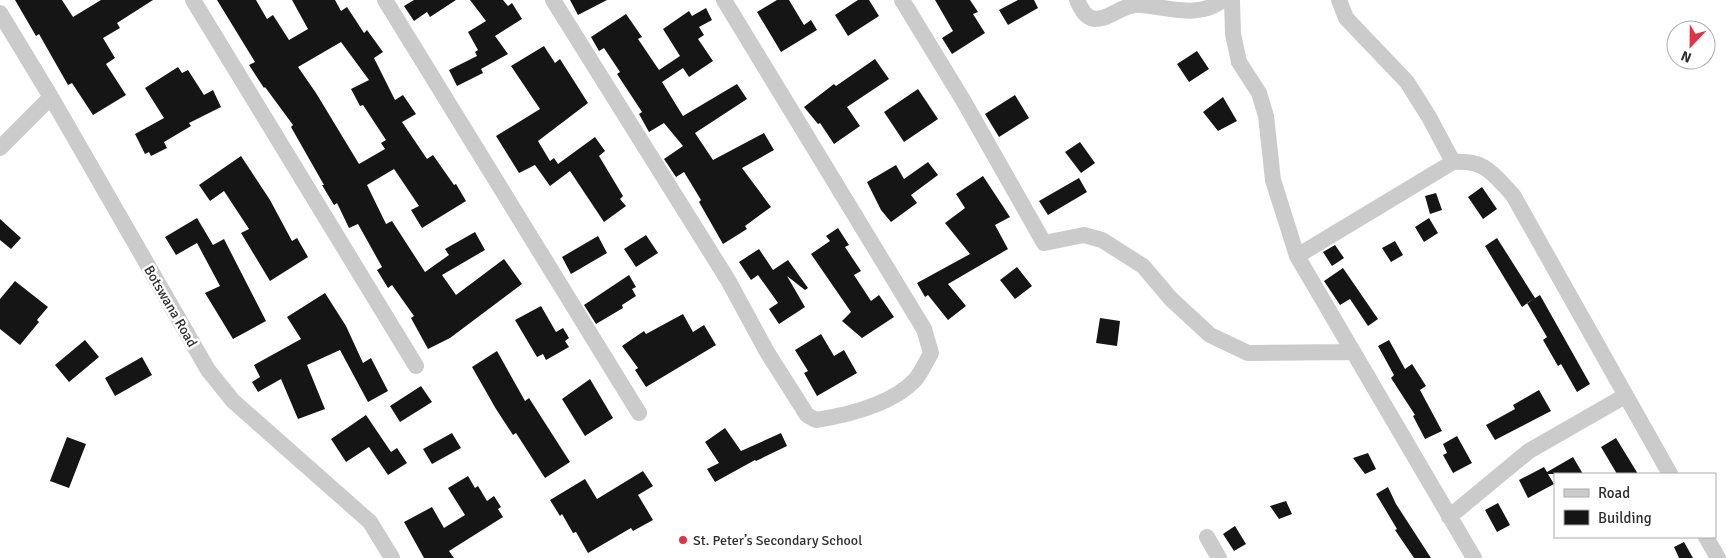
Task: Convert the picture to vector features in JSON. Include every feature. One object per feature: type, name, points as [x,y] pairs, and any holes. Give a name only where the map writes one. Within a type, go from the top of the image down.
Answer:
[{"type":"street","points":[[193,0],[416,366]]},
{"type":"street","points":[[385,0],[639,413]]},
{"type":"street","points":[[553,0],[728,280],[798,403],[807,415],[816,420],[829,418],[895,395],[915,379],[931,353],[924,329],[724,0]]},
{"type":"street","points":[[902,0],[1044,243],[1084,235],[1102,240],[1142,266],[1171,299],[1210,335],[1248,353],[1352,352]]},
{"type":"street","points":[[1077,0],[1083,12],[1091,18],[1105,17],[1128,6],[1182,11],[1206,10],[1223,0]]},
{"type":"street","points":[[1232,0],[1234,34],[1239,62],[1258,93],[1263,108],[1272,180],[1297,256],[1474,558]]},
{"type":"street","points":[[1339,0],[1346,18],[1407,82],[1429,117],[1453,162]]},
{"type":"street","name":"Botswana Road","points":[[0,13],[208,370],[239,407],[370,522],[392,558]]},
{"type":"street","points":[[0,148],[51,98]]},
{"type":"street","points":[[1297,256],[1453,162],[1477,162],[1494,174],[1513,195],[1669,473]]},
{"type":"street","points":[[1449,517],[1529,451],[1625,396]]},
{"type":"street","points":[[1207,537],[1219,558]]},
{"type":"street","points":[[1707,538],[1718,558]]},
{"type":"building","points":[[15,0],[62,0],[73,17],[101,0],[153,0],[117,23],[120,28],[103,38],[115,58],[106,64],[126,95],[93,115],[72,83],[68,85],[39,34],[36,36]]},
{"type":"building","points":[[217,0],[256,0],[267,19],[273,15],[289,40],[308,29],[292,0],[335,0],[341,11],[347,7],[364,33],[367,30],[383,52],[374,58],[395,100],[403,95],[416,114],[402,122],[427,159],[433,155],[454,185],[456,184],[466,201],[422,228],[411,210],[419,206],[394,169],[367,185],[386,224],[392,221],[425,272],[449,255],[445,249],[475,232],[485,250],[442,275],[456,295],[504,259],[522,284],[450,338],[428,349],[411,318],[414,316],[392,285],[388,288],[377,270],[382,267],[358,224],[349,228],[337,203],[334,205],[322,185],[324,185],[291,127],[293,125],[264,88],[249,65],[255,62]],"holes":[[[341,42],[369,80],[351,89],[360,106],[363,105],[386,140],[381,143],[385,149],[359,164],[298,67]]]},
{"type":"building","points":[[414,0],[456,0],[430,17],[427,12],[414,21],[404,6]]},
{"type":"building","points":[[470,0],[503,0],[508,6],[512,3],[522,19],[495,36],[508,54],[481,69],[483,73],[457,86],[449,70],[477,56],[475,52],[478,50],[468,32],[486,21]]},
{"type":"building","points":[[570,0],[607,0],[578,15]]},
{"type":"building","points":[[777,0],[789,0],[804,25],[811,20],[817,30],[781,52],[757,12]]},
{"type":"building","points":[[858,0],[869,0],[879,16],[848,36],[835,15]]},
{"type":"building","points":[[935,0],[970,0],[978,12],[973,14],[985,33],[952,54],[942,38],[953,31]]},
{"type":"building","points":[[1018,0],[1034,0],[1038,8],[1008,25],[999,10]]},
{"type":"building","points":[[706,8],[712,20],[699,27],[704,35],[698,39],[713,61],[689,77],[683,68],[662,82],[683,116],[737,84],[747,99],[695,133],[713,160],[764,133],[774,150],[742,168],[771,207],[745,226],[747,229],[723,244],[699,202],[701,200],[684,172],[676,177],[664,159],[683,146],[664,123],[649,132],[639,114],[642,112],[617,74],[620,72],[604,48],[599,51],[591,37],[626,14],[642,37],[638,39],[659,70],[680,56],[663,29],[689,11],[692,16]]},
{"type":"building","points":[[544,46],[555,63],[560,59],[588,103],[538,141],[550,161],[554,158],[558,164],[595,137],[605,151],[599,156],[623,196],[620,199],[626,206],[604,222],[570,171],[550,186],[535,165],[519,173],[496,136],[540,109],[511,66]]},
{"type":"building","points":[[1197,51],[1209,69],[1189,82],[1177,64]]},
{"type":"building","points":[[875,59],[889,79],[847,107],[860,126],[834,144],[820,123],[818,124],[804,107],[834,84],[836,86]]},
{"type":"building","points":[[178,67],[182,73],[188,70],[204,95],[213,90],[221,107],[189,123],[191,126],[164,142],[167,148],[151,156],[149,152],[145,154],[135,134],[164,118],[145,88]]},
{"type":"building","points":[[918,89],[938,119],[904,142],[884,112]]},
{"type":"building","points":[[1015,95],[1029,118],[999,137],[985,114]]},
{"type":"building","points":[[1223,97],[1237,121],[1218,131],[1203,112]]},
{"type":"building","points":[[1080,142],[1095,163],[1081,173],[1065,152]]},
{"type":"building","points":[[241,156],[270,200],[292,241],[297,238],[308,257],[270,281],[241,233],[249,229],[224,191],[210,201],[199,185]]},
{"type":"building","points":[[928,162],[938,175],[911,195],[917,203],[891,222],[881,210],[867,182],[896,165],[904,179]]},
{"type":"building","points":[[983,176],[1010,217],[995,225],[1008,249],[948,284],[966,306],[948,320],[928,295],[925,297],[917,283],[970,254],[945,223],[965,208],[956,194]]},
{"type":"building","points":[[1079,178],[1087,192],[1048,215],[1039,201]]},
{"type":"building","points":[[1482,187],[1497,209],[1483,219],[1468,197]]},
{"type":"building","points":[[1436,193],[1442,210],[1430,214],[1425,196]]},
{"type":"building","points":[[197,218],[213,245],[224,239],[266,321],[233,339],[205,293],[220,286],[197,243],[176,255],[165,237]]},
{"type":"building","points":[[1429,218],[1438,233],[1424,242],[1415,227]]},
{"type":"building","points":[[0,219],[21,238],[11,249],[0,240]]},
{"type":"building","points":[[838,228],[849,245],[845,247],[861,271],[854,275],[871,301],[879,295],[894,317],[862,338],[842,321],[851,312],[811,254],[830,241],[826,236]]},
{"type":"building","points":[[646,235],[658,253],[636,267],[624,249]]},
{"type":"building","points":[[598,236],[607,253],[571,274],[562,257]]},
{"type":"building","points":[[1497,238],[1535,298],[1522,307],[1485,246]]},
{"type":"building","points":[[1395,241],[1403,255],[1391,262],[1382,248]]},
{"type":"building","points":[[1335,245],[1344,258],[1332,266],[1323,252]]},
{"type":"building","points":[[759,249],[773,270],[788,260],[808,288],[805,290],[787,276],[805,307],[779,324],[769,309],[778,303],[758,275],[751,280],[739,262]]},
{"type":"building","points":[[1017,267],[1032,286],[1015,299],[1000,280]]},
{"type":"building","points":[[1343,268],[1378,319],[1368,326],[1350,299],[1340,305],[1324,281]]},
{"type":"building","points":[[629,275],[636,287],[632,289],[636,296],[622,305],[623,308],[596,324],[584,305]]},
{"type":"building","points":[[15,281],[48,307],[37,320],[39,322],[20,345],[0,329],[0,299]]},
{"type":"building","points":[[325,293],[346,326],[363,363],[371,358],[388,391],[368,402],[340,350],[307,365],[325,409],[298,419],[281,379],[258,392],[252,382],[260,377],[254,365],[301,339],[287,317]]},
{"type":"building","points":[[1540,295],[1590,384],[1577,392],[1561,364],[1558,366],[1543,340],[1547,337],[1527,303]]},
{"type":"building","points":[[541,306],[556,332],[563,328],[569,338],[565,341],[569,347],[546,360],[543,354],[537,357],[515,320]]},
{"type":"building","points":[[683,314],[693,332],[704,325],[716,345],[646,387],[635,370],[638,368],[622,346],[644,331],[646,334]]},
{"type":"building","points":[[1100,318],[1120,321],[1117,346],[1096,343]]},
{"type":"building","points":[[821,334],[834,356],[844,350],[857,373],[817,396],[804,373],[808,371],[795,350]]},
{"type":"building","points":[[85,340],[99,357],[69,382],[55,365]]},
{"type":"building","points":[[1389,340],[1405,369],[1412,364],[1426,386],[1420,390],[1442,431],[1425,439],[1413,416],[1415,415],[1391,378],[1394,375],[1378,346]]},
{"type":"building","points":[[497,351],[525,401],[529,398],[570,462],[545,478],[516,433],[513,435],[472,367]]},
{"type":"building","points":[[142,357],[152,375],[115,396],[105,378]]},
{"type":"building","points":[[590,379],[613,418],[585,436],[562,399]]},
{"type":"building","points":[[421,386],[432,402],[400,422],[390,406]]},
{"type":"building","points":[[1539,390],[1551,411],[1495,440],[1486,425],[1515,409],[1513,405]]},
{"type":"building","points":[[366,415],[391,452],[397,448],[407,463],[388,475],[369,447],[346,462],[331,439]]},
{"type":"building","points":[[725,428],[741,451],[781,433],[787,446],[755,460],[715,482],[707,469],[719,463],[705,442]]},
{"type":"building","points":[[452,433],[461,448],[432,464],[423,449]]},
{"type":"building","points":[[1457,436],[1472,463],[1453,473],[1443,455],[1447,453],[1443,444]]},
{"type":"building","points":[[67,437],[86,444],[69,488],[50,481]]},
{"type":"building","points":[[1616,438],[1637,473],[1616,473],[1601,447]]},
{"type":"building","points":[[1368,453],[1376,469],[1365,474],[1353,458]]},
{"type":"building","points":[[1573,457],[1582,473],[1548,474],[1554,484],[1528,498],[1519,480],[1544,467],[1547,472]]},
{"type":"building","points":[[643,471],[653,486],[638,495],[653,520],[633,531],[631,528],[588,553],[576,532],[573,533],[562,514],[560,516],[550,500],[585,479],[597,499]]},
{"type":"building","points":[[468,476],[475,488],[478,486],[487,501],[494,496],[501,507],[498,509],[503,517],[449,551],[454,558],[424,558],[404,522],[432,507],[444,528],[465,515],[448,488]]},
{"type":"building","points":[[1388,487],[1396,504],[1431,558],[1414,558],[1395,530],[1397,529],[1376,494]]},
{"type":"building","points":[[1286,501],[1292,514],[1279,519],[1270,506]]},
{"type":"building","points":[[1498,503],[1510,525],[1497,532],[1485,510]]},
{"type":"building","points":[[1235,526],[1246,544],[1234,551],[1223,534]]},
{"type":"building","points":[[1684,542],[1693,558],[1679,558],[1674,547]]},
{"type":"place","name":"St. Peter’s Secondary School","points":[[683,540]]}]
